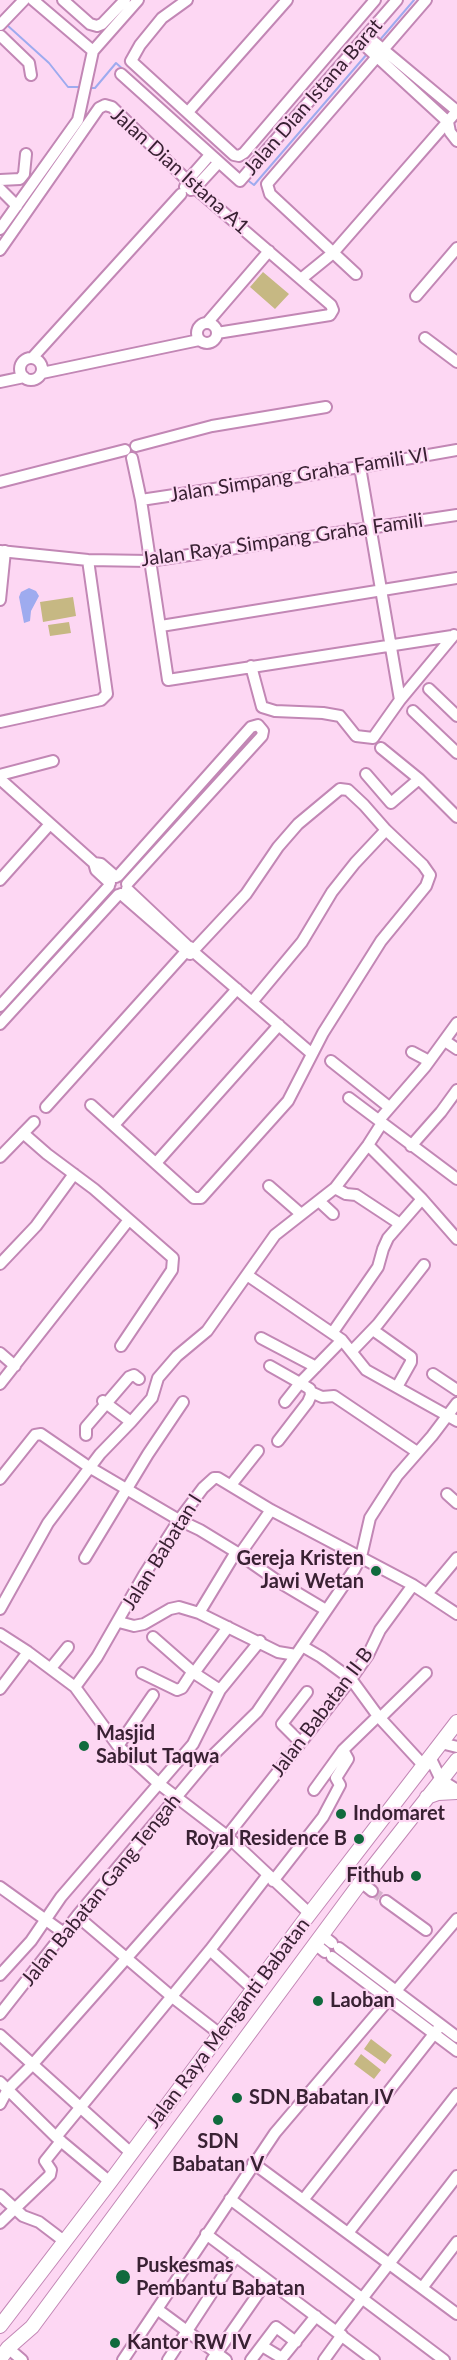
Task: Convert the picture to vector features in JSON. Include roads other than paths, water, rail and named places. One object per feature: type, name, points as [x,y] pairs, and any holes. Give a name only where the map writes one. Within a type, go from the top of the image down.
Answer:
[{"type":"main road","name":"Jalan Raya Menganti Babatan","points":[[3,2350],[32,2327],[213,2060],[220,2034],[429,1762],[457,1722]]},
{"type":"main road","name":"Jalan Raya Menganti Babatan","points":[[0,2326],[131,2153],[213,2060],[330,1949],[366,1886],[427,1797],[457,1760]]},
{"type":"main road","points":[[427,1797],[457,1791]]},
{"type":"street","points":[[24,0],[11,13],[0,31],[29,63],[31,75]]},
{"type":"street","points":[[33,0],[93,51]]},
{"type":"street","points":[[63,0],[90,24],[97,26],[102,24],[125,0]]},
{"type":"street","points":[[0,230],[74,128],[84,97],[93,51],[138,0]]},
{"type":"street","points":[[187,0],[162,18],[140,45],[131,61],[234,154],[239,156],[244,153],[368,3],[381,18]]},
{"type":"street","points":[[188,112],[287,0]]},
{"type":"street","name":"Jalan Dian Istana Barat","points":[[121,74],[240,181],[366,41],[381,18],[397,0]]},
{"type":"street","points":[[356,274],[270,194],[267,184],[426,0]]},
{"type":"street","points":[[301,279],[333,253],[457,111],[366,41]]},
{"type":"street","points":[[379,52],[448,122],[450,132],[457,141]]},
{"type":"street","name":"Jalan Dian Istana A1","points":[[0,250],[99,108],[105,105],[112,107],[191,184],[331,305],[333,310],[330,315],[217,333]]},
{"type":"street","points":[[0,180],[20,179],[24,174],[26,154]]},
{"type":"street","points":[[24,377],[20,369],[21,364],[33,357],[214,159]]},
{"type":"street","points":[[0,189],[17,206]]},
{"type":"street","points":[[416,296],[457,248]]},
{"type":"street","points":[[198,340],[197,329],[207,323],[269,251]]},
{"type":"street","points":[[0,382],[24,377],[36,379],[42,373],[198,340],[206,344],[210,343],[214,341],[217,333],[214,326],[207,323]]},
{"type":"street","points":[[425,338],[457,362]]},
{"type":"street","points":[[33,357],[42,365],[42,373]]},
{"type":"street","points":[[0,482],[131,451],[212,426],[326,407]]},
{"type":"street","name":"Jalan Simpang Graha Famili VI","points":[[141,500],[457,450]]},
{"type":"street","points":[[131,451],[170,680],[455,634]]},
{"type":"street","points":[[360,467],[400,700]]},
{"type":"street","name":"Jalan Raya Simpang Graha Famili","points":[[2,551],[88,560],[149,561],[370,530],[457,515]]},
{"type":"street","points":[[0,600],[2,551]]},
{"type":"street","points":[[0,722],[100,700],[107,694],[88,560]]},
{"type":"street","points":[[161,626],[457,578]]},
{"type":"street","points":[[251,666],[262,707],[275,711],[340,716],[356,736],[366,739],[376,736],[400,700],[455,634]]},
{"type":"street","points":[[429,689],[457,716]]},
{"type":"street","points":[[413,711],[457,753]]},
{"type":"street","points":[[0,1006],[251,726],[258,725],[263,731],[262,736],[0,1024]]},
{"type":"street","points":[[381,748],[419,779],[457,817]]},
{"type":"street","points":[[53,761],[0,777],[94,863],[96,870],[113,880],[126,880],[123,891]]},
{"type":"street","points":[[366,774],[391,803],[419,779]]},
{"type":"street","points":[[46,1107],[246,894],[278,847],[298,824],[336,790],[344,789],[350,792],[423,865],[430,875],[429,881],[381,941],[311,1053],[288,1101],[201,1198],[194,1198],[91,1105]]},
{"type":"street","points":[[0,880],[50,824]]},
{"type":"street","points":[[252,1002],[302,942],[332,892],[386,830]]},
{"type":"street","points":[[113,880],[112,892],[123,891],[191,952],[311,1053]]},
{"type":"street","points":[[114,1125],[237,989]]},
{"type":"street","points":[[0,1609],[48,1523],[89,1467],[132,1422],[154,1394],[158,1378],[177,1356],[203,1336],[275,1235],[335,1188],[368,1145],[389,1107],[429,1062],[457,1023]]},
{"type":"street","points":[[156,1163],[279,1025]]},
{"type":"street","points":[[445,1041],[457,1049]]},
{"type":"street","points":[[412,1052],[429,1062]]},
{"type":"street","points":[[332,1061],[389,1107]]},
{"type":"street","points":[[411,1146],[457,1090]]},
{"type":"street","points":[[349,1098],[457,1179]]},
{"type":"street","points":[[0,1157],[34,1122]]},
{"type":"street","points":[[22,1133],[170,1254],[174,1262],[172,1270],[120,1346]]},
{"type":"street","points":[[368,1145],[422,1199],[457,1239]]},
{"type":"street","points":[[0,1264],[36,1226],[74,1174]]},
{"type":"street","points":[[269,1186],[302,1214]]},
{"type":"street","points":[[335,1188],[346,1194],[356,1195],[400,1224]]},
{"type":"street","points":[[333,1332],[378,1267],[383,1249],[400,1224],[422,1199]]},
{"type":"street","points":[[319,1201],[333,1214]]},
{"type":"street","points":[[0,1384],[128,1221]]},
{"type":"street","points":[[352,1351],[373,1330],[424,1265]]},
{"type":"street","points":[[247,1275],[333,1332],[352,1351],[366,1370],[452,1418]]},
{"type":"street","points":[[373,1330],[411,1357],[412,1361],[397,1387]]},
{"type":"street","points":[[261,1338],[316,1367]]},
{"type":"street","points":[[285,1402],[300,1383],[342,1340]]},
{"type":"street","points":[[0,1353],[15,1366]]},
{"type":"street","points":[[270,1366],[310,1389],[311,1392],[322,1397],[334,1396],[417,1452]]},
{"type":"street","points":[[433,1374],[457,1390]]},
{"type":"street","points":[[86,1435],[86,1427],[105,1402],[130,1376],[134,1375],[140,1379]]},
{"type":"street","points":[[278,1440],[308,1402],[311,1392]]},
{"type":"street","points":[[105,1402],[132,1422]]},
{"type":"street","points":[[85,1558],[148,1454],[183,1402]]},
{"type":"street","name":"Jalan Babatan Gang Tengah","points":[[0,2014],[77,1916],[204,1764],[258,1712],[354,1570],[361,1557],[370,1518],[397,1476],[417,1452],[452,1418],[457,1403]]},
{"type":"street","points":[[1,1477],[38,1433],[89,1467],[238,1553],[279,1582],[326,1610]]},
{"type":"street","points":[[258,1450],[231,1485],[271,1510],[413,1585],[457,1614]]},
{"type":"street","name":"Jalan Babatan I","points":[[75,1687],[118,1624],[144,1575],[179,1520],[210,1480],[218,1478],[231,1485]]},
{"type":"street","points":[[447,1494],[457,1503]]},
{"type":"street","points":[[199,1613],[238,1553],[271,1510]]},
{"type":"street","points":[[427,1594],[457,1558]]},
{"type":"street","name":"Jalan Babatan II B","points":[[0,2104],[4,2085],[32,2065],[229,1838],[300,1742],[349,1682],[368,1655],[380,1630],[413,1585]]},
{"type":"street","points":[[118,1624],[134,1626],[144,1624],[178,1607],[199,1613],[257,1644],[278,1652],[321,1657],[349,1682],[377,1718],[429,1762],[441,1778],[457,1791]]},
{"type":"street","points":[[142,1673],[177,1690],[182,1688],[227,1629]]},
{"type":"street","points":[[0,1634],[75,1687],[118,1746],[158,1783],[229,1838],[310,1914]]},
{"type":"street","points":[[153,1637],[194,1672],[220,1690]]},
{"type":"street","points":[[0,1975],[26,1948],[61,1897],[199,1735],[220,1690],[257,1644]]},
{"type":"street","points":[[51,1668],[68,1647]]},
{"type":"street","points":[[0,1689],[28,1652]]},
{"type":"street","points":[[314,1790],[343,1750],[426,1673]]},
{"type":"street","points":[[300,1742],[282,1724],[307,1692]]},
{"type":"street","points":[[118,1746],[153,1695]]},
{"type":"street","points":[[442,1744],[457,1747]]},
{"type":"street","points":[[0,2223],[51,2173],[45,2161],[81,2107],[171,1996],[323,1817],[340,1785],[336,1778],[348,1760],[343,1750]]},
{"type":"street","points":[[0,1887],[64,1934]]},
{"type":"street","points":[[386,1901],[426,1930]]},
{"type":"street","points":[[77,1916],[171,1996],[220,2034]]},
{"type":"street","points":[[123,2360],[275,2133],[457,1919]]},
{"type":"street","points":[[330,1949],[437,2029],[457,2051]]},
{"type":"street","points":[[210,1950],[253,1989]]},
{"type":"street","points":[[437,2029],[457,2037]]},
{"type":"street","points":[[303,2200],[437,2029]]},
{"type":"street","points":[[0,2035],[131,2153]]},
{"type":"street","points":[[4,2085],[59,2139],[110,2182]]},
{"type":"street","points":[[348,2233],[457,2094]]},
{"type":"street","points":[[253,2163],[457,2314]]},
{"type":"street","points":[[324,2360],[362,2299],[457,2176]]},
{"type":"street","points":[[0,2195],[23,2216],[39,2222],[64,2241]]},
{"type":"street","points":[[230,2199],[444,2360]]},
{"type":"street","points":[[206,2234],[340,2333],[370,2359]]},
{"type":"street","points":[[422,2288],[457,2242]]},
{"type":"street","points":[[168,2360],[236,2256]]},
{"type":"street","points":[[214,2356],[267,2281]]},
{"type":"street","points":[[157,2309],[188,2331],[214,2356],[226,2360]]},
{"type":"street","points":[[262,2346],[282,2358],[316,2316]]},
{"type":"street","points":[[251,2360],[276,2327],[296,2342]]},
{"type":"street","points":[[3,2350],[22,2360]]},
{"type":"water","points":[[29,588],[36,591],[39,596],[31,611],[30,621],[24,623],[19,597],[21,592]]},
{"type":"waterway","points":[[379,41],[414,0]]},
{"type":"waterway","points":[[7,25],[49,63],[68,87],[83,87]]},
{"type":"waterway","points":[[246,179],[254,185],[367,54]]},
{"type":"waterway","points":[[89,88],[95,88],[116,63],[125,71]]},
{"type":"waterway","points":[[217,153],[242,175]]},
{"type":"tunnel","points":[[372,1891],[386,1901]]},
{"type":"place","name":"Gereja Kristen Jawi Wetan","points":[[376,1571]]},
{"type":"place","name":"Masjid Sabilut Taqwa","points":[[84,1746]]},
{"type":"place","name":"Indomaret","points":[[341,1814]]},
{"type":"place","name":"Royal Residence B","points":[[359,1839]]},
{"type":"place","name":"Fithub","points":[[416,1876]]},
{"type":"place","name":"Laoban","points":[[318,2001]]},
{"type":"place","name":"SDN Babatan IV","points":[[237,2098]]},
{"type":"place","name":"SDN Babatan V","points":[[218,2120]]},
{"type":"place","name":"Puskesmas Pembantu Babatan","points":[[123,2277]]},
{"type":"place","name":"Kantor RW IV","points":[[115,2343]]}]
